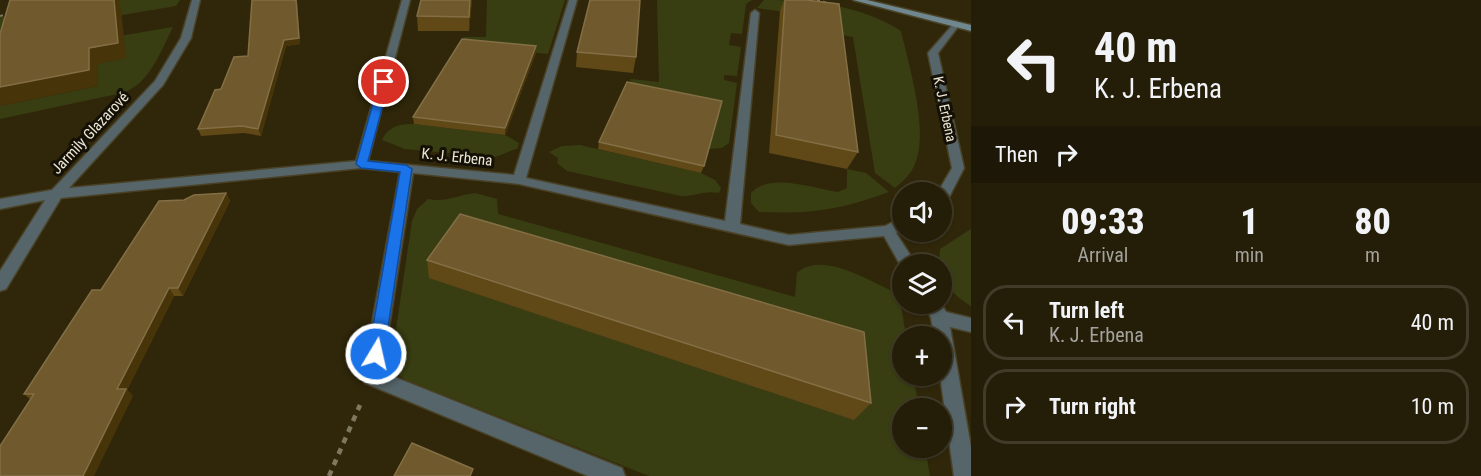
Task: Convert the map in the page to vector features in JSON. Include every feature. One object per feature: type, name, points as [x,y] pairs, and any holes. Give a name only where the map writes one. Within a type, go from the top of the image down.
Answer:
[{"type":"street","name":"Jarmily Glazarové","points":[[0,285],[56,194],[159,83],[186,38],[196,0]]},
{"type":"street","points":[[361,164],[406,0]]},
{"type":"street","points":[[519,180],[573,0]]},
{"type":"street","points":[[857,0],[971,28]]},
{"type":"street","points":[[732,227],[755,13]]},
{"type":"street","name":"K. J. Erbena","points":[[951,182],[958,168],[933,53],[956,24]]},
{"type":"street","name":"K. J. Erbena","points":[[0,204],[56,194],[361,164],[519,180],[789,240],[888,231],[892,229]]},
{"type":"street","points":[[406,169],[372,377],[614,476]]},
{"type":"street","points":[[888,231],[902,254]]},
{"type":"street","points":[[937,314],[965,476]]},
{"type":"street","points":[[945,314],[971,325]]},
{"type":"path","points":[[0,16],[16,13]]},
{"type":"path","points":[[329,476],[372,377]]},
{"type":"green space","points":[[118,0],[180,0],[176,6],[44,28],[42,49],[173,27],[159,56],[140,83],[122,93],[0,119],[0,106],[98,86],[97,64],[126,58],[0,82],[0,17]]},
{"type":"green space","points":[[487,0],[565,0],[548,54],[462,45],[464,37],[486,37]]},
{"type":"green space","points":[[657,0],[752,0],[746,4],[742,34],[731,33],[729,45],[741,47],[737,76],[724,75],[724,80],[737,83],[729,143],[722,148],[708,149],[632,87],[630,79],[659,82]]},
{"type":"green space","points":[[764,0],[817,3],[869,15],[901,31],[917,101],[920,138],[913,168],[901,182],[892,182],[892,186],[875,173],[853,37],[837,34],[835,19],[757,8]]},
{"type":"green space","points":[[414,124],[505,135],[519,143],[517,149],[491,157],[405,149],[382,140],[395,127]]},
{"type":"green space","points":[[580,145],[701,173],[715,180],[721,188],[719,193],[681,196],[567,171],[557,163],[558,158],[549,152],[562,146]]},
{"type":"green space","points":[[847,169],[866,173],[889,192],[825,210],[759,212],[751,203],[751,193],[769,183],[792,183],[838,192],[847,188]]},
{"type":"green space","points":[[475,193],[497,199],[498,214],[795,297],[797,273],[808,267],[820,265],[834,266],[848,271],[892,291],[892,314],[902,314],[904,326],[892,326],[892,386],[915,386],[917,398],[892,398],[892,458],[927,458],[930,476],[649,476],[406,380],[394,372],[391,363],[412,221],[417,209],[428,199],[445,199]]},
{"type":"green space","points":[[971,229],[971,306],[952,291],[952,254],[940,254],[940,249]]},
{"type":"building","points":[[10,0],[114,0],[118,43],[89,48],[89,70],[0,87],[0,34]]},
{"type":"building","points":[[252,0],[296,0],[299,38],[284,40],[258,129],[242,126],[198,129],[215,90],[221,89],[234,57],[248,56]]},
{"type":"building","points":[[421,0],[470,0],[469,17],[417,16]]},
{"type":"building","points":[[590,0],[640,0],[636,57],[577,52]]},
{"type":"building","points":[[785,0],[839,4],[858,152],[776,135]]},
{"type":"building","points":[[462,39],[536,46],[505,128],[413,117]]},
{"type":"building","points":[[627,82],[722,101],[704,166],[599,142]]},
{"type":"building","points":[[226,193],[178,288],[169,288],[117,389],[126,389],[83,476],[0,476],[0,446],[34,394],[24,394],[92,290],[101,290],[159,201],[184,200],[194,195]]},
{"type":"building","points":[[460,214],[864,332],[871,403],[427,260]]},
{"type":"building","points":[[412,443],[473,469],[470,476],[394,476]]},
{"type":"route","points":[[376,354],[406,169],[361,164],[384,82]]}]
